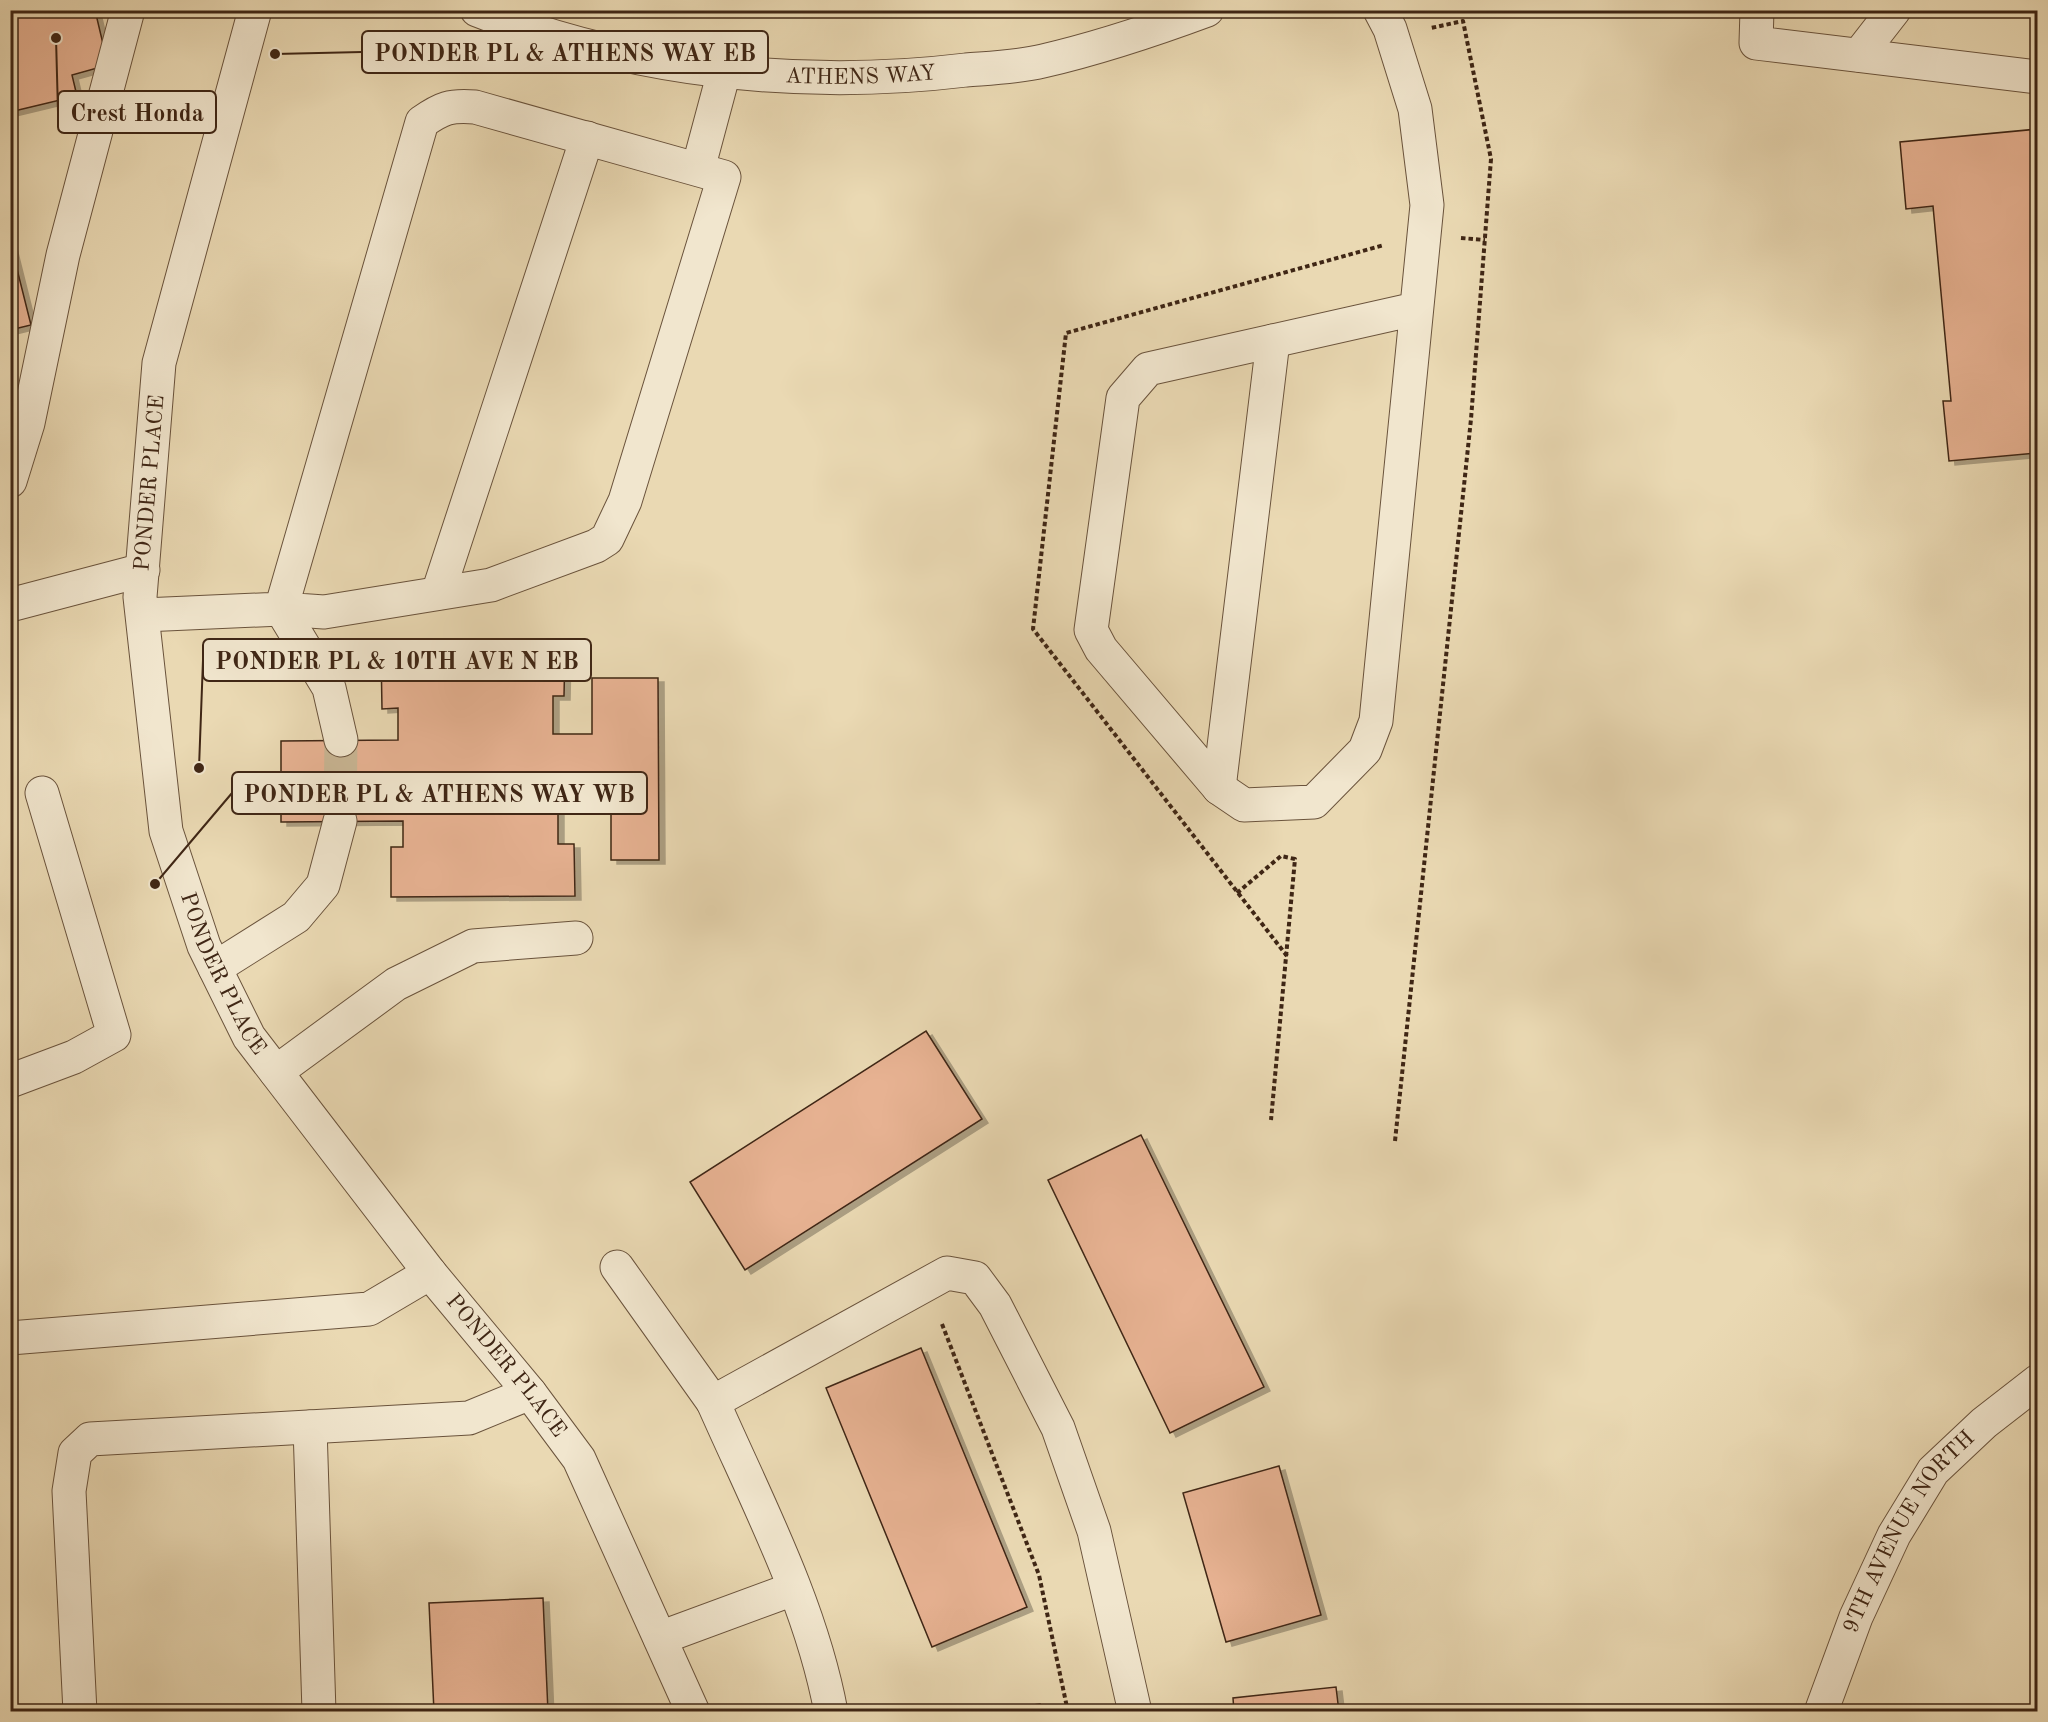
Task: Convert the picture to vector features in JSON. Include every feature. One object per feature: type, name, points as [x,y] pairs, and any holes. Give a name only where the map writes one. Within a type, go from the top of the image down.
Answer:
[{"type":"street","points":[[10,481],[16,471],[28,423],[63,255],[128,10]]},
{"type":"street","name":"PONDER PLACE","points":[[255,10],[159,363],[140,597],[166,831],[204,946],[249,1037],[430,1273],[530,1393],[579,1459],[693,1712]]},
{"type":"street","name":"ATHENS WAY","points":[[477,10],[611,54],[724,72],[820,77],[892,76],[1041,62],[1139,35],[1207,10]]},
{"type":"street","points":[[1380,10],[1390,28],[1414,109],[1427,206],[1376,721],[1365,750],[1314,802],[1244,805],[1219,788],[1101,649],[1091,630],[1123,398],[1148,369],[1415,309]]},
{"type":"street","points":[[1757,10],[1756,43],[2037,77]]},
{"type":"street","points":[[1859,55],[1894,10]]},
{"type":"street","points":[[698,169],[724,72]]},
{"type":"street","points":[[142,615],[281,609],[324,612],[492,585],[596,546],[607,539],[625,501],[724,177],[475,107],[454,105],[438,111],[422,122],[281,609],[329,688],[341,740]]},
{"type":"street","points":[[438,593],[587,138]]},
{"type":"street","points":[[1219,788],[1273,341]]},
{"type":"street","points":[[10,605],[143,570]]},
{"type":"street","points":[[10,1081],[74,1057],[114,1035],[42,792]]},
{"type":"street","points":[[215,968],[296,917],[323,885],[340,821]]},
{"type":"street","points":[[276,1072],[396,984],[473,946],[576,938]]},
{"type":"street","points":[[617,1267],[712,1402],[793,1589],[826,1687],[831,1712]]},
{"type":"street","points":[[10,1338],[369,1309],[430,1273]]},
{"type":"street","points":[[712,1402],[947,1273],[975,1278],[995,1305],[1058,1428],[1094,1531],[1135,1712]]},
{"type":"street","name":"9TH AVENUE NORTH","points":[[1821,1712],[1856,1617],[1870,1586],[1894,1535],[1934,1471],[1984,1423],[2037,1381]]},
{"type":"street","points":[[80,1712],[69,1491],[75,1453],[90,1439],[469,1418],[530,1393]]},
{"type":"street","points":[[310,1427],[319,1712]]},
{"type":"street","points":[[660,1638],[793,1589]]},
{"type":"path","points":[[1395,1141],[1471,419],[1491,159],[1463,21],[1431,28],[1427,19]]},
{"type":"path","points":[[1451,238],[1485,240]]},
{"type":"path","points":[[1287,956],[1033,629],[1066,333],[1388,244]]},
{"type":"path","points":[[1237,892],[1281,856],[1295,859],[1271,1120]]},
{"type":"path","points":[[942,1324],[1039,1575],[1068,1712]]},
{"type":"building","points":[[10,10],[95,10],[108,65],[72,75],[77,96],[10,112]]},
{"type":"building","points":[[2038,129],[2038,453],[1949,461],[1943,401],[1951,401],[1933,206],[1906,209],[1900,142]]},
{"type":"building","points":[[10,241],[31,325],[10,330]]},
{"type":"building","points":[[565,650],[564,696],[553,696],[553,734],[592,734],[592,678],[658,678],[659,860],[611,860],[611,801],[558,801],[558,844],[574,844],[575,896],[391,897],[391,847],[403,847],[403,821],[281,822],[281,741],[398,740],[398,708],[382,709],[381,651]]},
{"type":"building","points":[[926,1031],[982,1119],[745,1270],[690,1182]]},
{"type":"building","points":[[1141,1135],[1264,1387],[1170,1433],[1048,1180]]},
{"type":"building","points":[[921,1348],[1027,1607],[932,1647],[826,1388]]},
{"type":"building","points":[[1279,1466],[1321,1615],[1226,1642],[1183,1493]]},
{"type":"building","points":[[543,1598],[548,1712],[434,1712],[429,1603]]},
{"type":"building","points":[[1336,1687],[1339,1712],[1234,1712],[1233,1698]]},
{"type":"building","points":[[1040,1704],[1041,1712],[973,1712]]},
{"type":"tunnel","points":[[340,821],[341,740]]},
{"type":"place","name":"Crest Honda","points":[[56,38]]},
{"type":"place","name":"PONDER PL & ATHENS WAY EB","points":[[275,54]]},
{"type":"place","name":"PONDER PL & 10TH AVE N EB","points":[[199,768]]},
{"type":"place","name":"PONDER PL & ATHENS WAY WB","points":[[155,884]]}]
